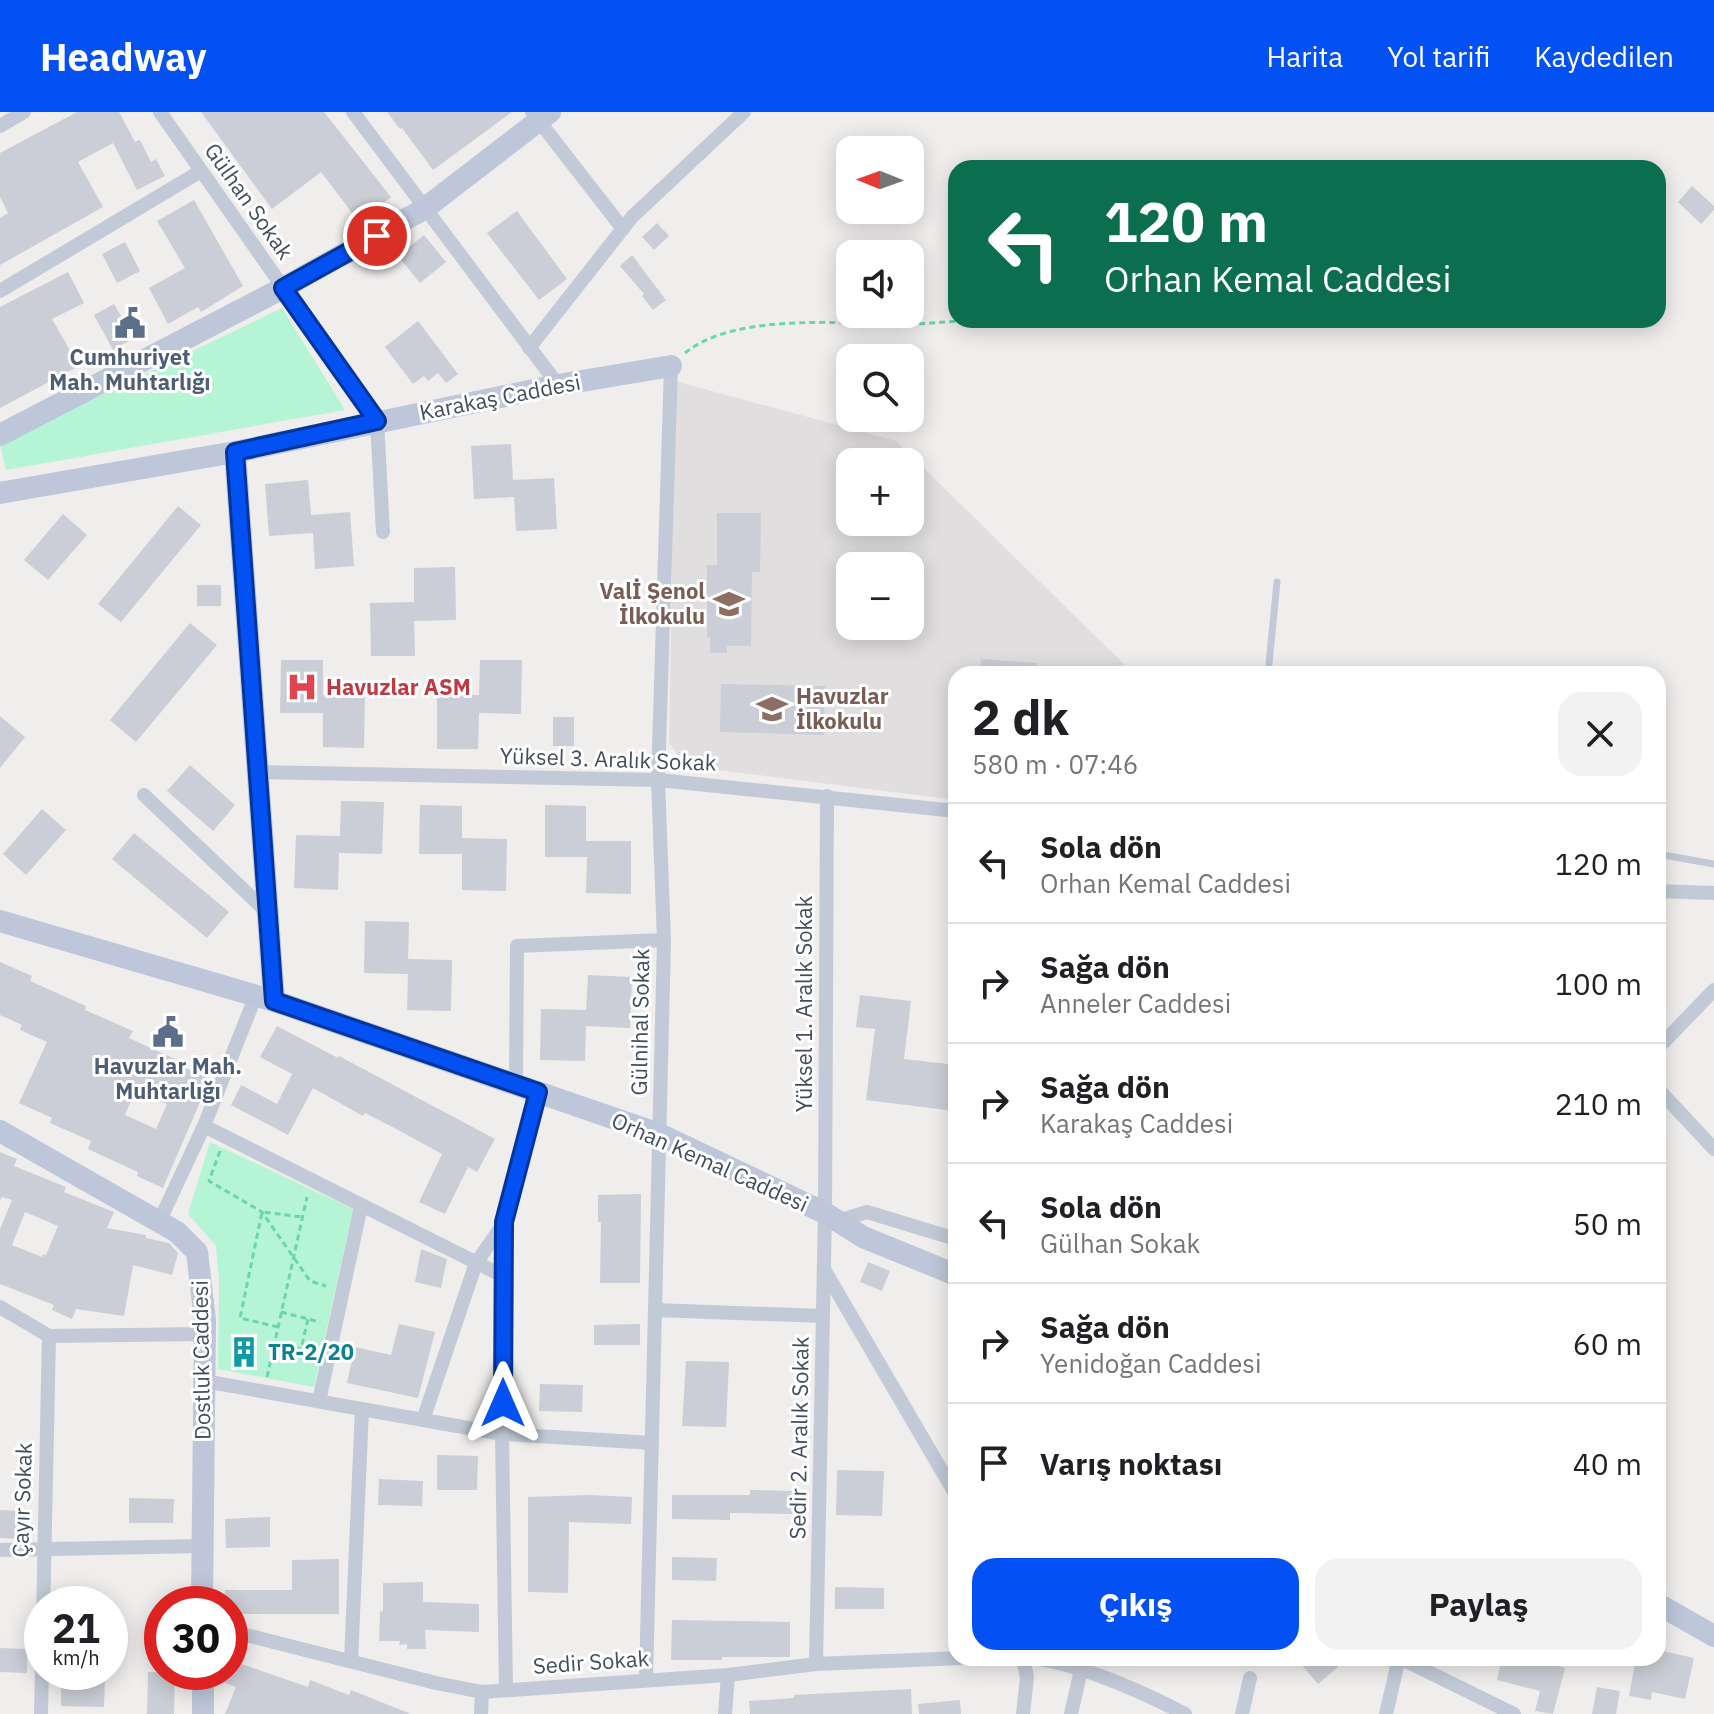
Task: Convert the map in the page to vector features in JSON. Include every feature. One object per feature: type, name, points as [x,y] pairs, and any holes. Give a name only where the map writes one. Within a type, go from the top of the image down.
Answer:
[{"type":"street","points":[[0,126],[24,112]]},
{"type":"street","name":"Gülhan Sokak","points":[[160,112],[377,421]]},
{"type":"street","points":[[353,112],[558,385]]},
{"type":"street","points":[[529,348],[632,217],[744,112]]},
{"type":"street","points":[[0,435],[283,288],[424,209],[540,115],[623,229]]},
{"type":"street","points":[[0,291],[201,171]]},
{"type":"street","name":"Karakaş Caddesi","points":[[0,493],[235,452],[558,385],[671,366]]},
{"type":"street","name":"Gülnihal Sokak","points":[[646,1680],[664,940],[658,780],[671,366]]},
{"type":"street","points":[[377,421],[383,532]]},
{"type":"street","points":[[159,1222],[265,998],[268,913],[235,452]]},
{"type":"street","name":"Yüksel 3. Aralık Sokak","points":[[258,772],[658,780],[948,810]]},
{"type":"street","points":[[144,795],[268,913]]},
{"type":"street","name":"Yüksel 1. Aralık Sokak","points":[[827,796],[832,1217]]},
{"type":"street","points":[[1666,891],[1714,893]]},
{"type":"street","name":"Orhan Kemal Caddesi","points":[[0,921],[265,998],[516,1082],[659,1134],[832,1217],[863,1237],[948,1272]]},
{"type":"street","points":[[516,1082],[517,946],[664,940]]},
{"type":"street","points":[[1666,1040],[1714,990]]},
{"type":"street","points":[[506,1689],[502,1434],[504,1222],[538,1092]]},
{"type":"street","points":[[1666,1098],[1714,1149]]},
{"type":"street","points":[[204,1126],[503,1276]]},
{"type":"street","name":"Dostluk Caddesi","points":[[0,1131],[177,1232],[197,1252],[205,1334],[202,1586]]},
{"type":"street","points":[[319,1401],[361,1206]]},
{"type":"street","points":[[832,1217],[867,1212],[948,1237]]},
{"type":"street","name":"Sedir 2. Aralık Sokak","points":[[816,1664],[824,1270],[832,1217]]},
{"type":"street","points":[[423,1420],[476,1263],[504,1222]]},
{"type":"street","points":[[824,1270],[948,1481]]},
{"type":"street","points":[[0,1307],[49,1336],[205,1334]]},
{"type":"street","points":[[655,1310],[823,1316]]},
{"type":"street","name":"Çayır Sokak","points":[[41,1714],[42,1549],[49,1336]]},
{"type":"street","points":[[204,1381],[502,1434],[652,1443]]},
{"type":"street","points":[[351,1661],[362,1409]]},
{"type":"street","points":[[0,1550],[202,1546]]},
{"type":"street","points":[[1666,1609],[1714,1636]]},
{"type":"street","name":"Sedir Sokak","points":[[248,1635],[482,1692],[728,1675],[816,1664],[948,1659]]},
{"type":"street","points":[[1023,1714],[1027,1677],[1025,1666]]},
{"type":"street","points":[[1068,1666],[1185,1714]]},
{"type":"street","points":[[1386,1714],[1398,1666]]},
{"type":"street","points":[[1416,1666],[1514,1714]]},
{"type":"street","points":[[1071,1714],[1081,1670]]},
{"type":"street","points":[[725,1714],[728,1675]]},
{"type":"street","points":[[1242,1714],[1250,1678]]},
{"type":"street","points":[[203,1690],[203,1714]]},
{"type":"street","points":[[481,1714],[482,1692]]},
{"type":"lane","points":[[1269,666],[1277,582]]},
{"type":"lane","points":[[1666,855],[1714,864]]},
{"type":"path","points":[[671,366],[696,344],[747,327],[802,323],[948,322]]},
{"type":"path","points":[[197,1141],[220,1151],[209,1181],[262,1212],[303,1217]]},
{"type":"path","points":[[264,1392],[308,1193],[318,1199]]},
{"type":"path","points":[[262,1212],[310,1281],[330,1287]]},
{"type":"path","points":[[262,1212],[240,1318],[278,1327]]},
{"type":"path","points":[[281,1312],[321,1322],[324,1310]]},
{"type":"path","points":[[275,1344],[301,1349],[308,1319]]},
{"type":"shaded area","points":[[675,381],[836,425],[836,432],[863,432],[896,441],[903,448],[836,448],[836,536],[924,536],[924,468],[1126,666],[948,666],[948,799],[686,766],[669,743]]},
{"type":"green space","points":[[282,308],[345,410],[6,470],[0,444]]},
{"type":"green space","points":[[210,1142],[353,1209],[314,1387],[218,1369],[219,1279],[216,1246],[188,1214]]},
{"type":"building","points":[[77,112],[119,112],[135,142],[140,140],[151,162],[156,159],[165,176],[137,190],[113,143],[78,162],[103,207],[0,265],[0,218],[8,213],[0,197],[0,153]]},
{"type":"building","points":[[201,112],[324,112],[391,197],[359,222],[321,172],[272,209]]},
{"type":"building","points":[[387,112],[512,112],[433,170]]},
{"type":"building","points":[[1692,186],[1714,206],[1701,224],[1678,202]]},
{"type":"building","points":[[194,200],[243,286],[201,312],[198,307],[168,324],[149,288],[185,268],[157,221]]},
{"type":"building","points":[[517,211],[567,279],[539,300],[487,233]]},
{"type":"building","points":[[657,223],[669,236],[654,250],[642,237]]},
{"type":"building","points":[[424,235],[446,262],[420,283],[398,256]]},
{"type":"building","points":[[125,242],[140,271],[117,283],[102,254]]},
{"type":"building","points":[[632,255],[666,300],[653,310],[642,296],[644,294],[620,266]]},
{"type":"building","points":[[68,272],[84,303],[52,319],[79,366],[0,408],[0,307]]},
{"type":"building","points":[[114,304],[134,338],[113,350],[94,315]]},
{"type":"building","points":[[418,321],[458,374],[446,383],[438,373],[428,381],[424,376],[413,384],[385,347]]},
{"type":"building","points":[[511,444],[513,480],[554,478],[557,529],[516,531],[514,497],[474,499],[471,446]]},
{"type":"building","points":[[308,480],[311,515],[350,512],[354,566],[315,569],[313,533],[269,536],[265,484]]},
{"type":"building","points":[[178,506],[201,525],[121,622],[98,604]]},
{"type":"building","name":"Valİ Şenol İlkokulu","points":[[717,513],[761,513],[760,572],[752,572],[751,646],[727,646],[727,653],[710,653],[710,637],[707,637],[707,565],[717,565]]},
{"type":"building","points":[[63,514],[87,535],[48,580],[24,560]]},
{"type":"building","points":[[455,567],[456,620],[414,621],[415,656],[371,656],[370,603],[414,602],[414,568]]},
{"type":"building","points":[[197,585],[221,585],[221,606],[197,606]]},
{"type":"building","points":[[190,623],[217,645],[136,742],[110,720]]},
{"type":"building","points":[[981,659],[1037,663],[1037,666],[981,666]]},
{"type":"building","points":[[281,660],[323,660],[323,695],[365,695],[364,748],[323,747],[323,713],[280,713]]},
{"type":"building","points":[[480,660],[522,660],[521,714],[479,713],[478,749],[437,749],[437,695],[479,695]]},
{"type":"building","name":"Havuzlar İlkokulu","points":[[721,684],[825,686],[824,735],[720,732]]},
{"type":"building","points":[[0,716],[25,737],[0,768]]},
{"type":"building","points":[[553,717],[574,717],[574,746],[553,746]]},
{"type":"building","points":[[190,765],[235,805],[213,831],[167,791]]},
{"type":"building","points":[[341,801],[384,802],[382,854],[339,853],[338,890],[294,888],[296,835],[340,836]]},
{"type":"building","points":[[420,805],[462,806],[462,838],[507,839],[506,891],[462,890],[462,854],[419,854]]},
{"type":"building","points":[[545,805],[586,806],[586,841],[631,841],[631,894],[586,893],[587,857],[545,857]]},
{"type":"building","points":[[42,809],[66,830],[26,875],[3,854]]},
{"type":"building","points":[[134,833],[229,912],[207,938],[112,859]]},
{"type":"building","points":[[365,921],[409,922],[408,959],[452,960],[451,1011],[407,1010],[408,974],[364,973]]},
{"type":"building","points":[[0,962],[32,976],[30,981],[86,1006],[85,1010],[133,1031],[129,1038],[210,1079],[163,1188],[137,1176],[138,1172],[88,1149],[91,1141],[50,1123],[52,1118],[19,1103],[47,1042],[20,1030],[22,1025],[0,1015]],"holes":[[[135,1091],[167,1104],[156,1129],[125,1115]]]},
{"type":"building","points":[[588,975],[632,977],[630,1028],[586,1026],[585,1061],[540,1060],[541,1009],[586,1010]]},
{"type":"building","points":[[860,995],[911,1001],[904,1059],[948,1064],[948,1110],[866,1100],[875,1029],[856,1027]]},
{"type":"building","points":[[277,1026],[495,1139],[477,1172],[468,1167],[445,1214],[419,1202],[442,1154],[365,1113],[363,1116],[313,1088],[288,1135],[231,1105],[241,1085],[277,1104],[292,1074],[260,1057]]},
{"type":"building","points":[[0,1152],[17,1159],[14,1166],[66,1187],[64,1192],[114,1212],[107,1228],[169,1243],[178,1253],[172,1275],[133,1265],[124,1316],[76,1309],[72,1319],[52,1310],[54,1305],[0,1284],[0,1229],[12,1200],[2,1197],[0,1200]],"holes":[[[25,1212],[58,1226],[46,1255],[42,1257],[12,1245]]]},
{"type":"building","points":[[641,1194],[640,1283],[600,1283],[598,1195]]},
{"type":"building","points":[[421,1249],[447,1259],[441,1288],[415,1282]]},
{"type":"building","points":[[868,1262],[890,1271],[882,1291],[860,1282]]},
{"type":"building","points":[[399,1324],[435,1332],[418,1398],[347,1383],[355,1347],[391,1355]]},
{"type":"building","points":[[640,1324],[640,1345],[594,1345],[594,1325]]},
{"type":"building","name":"TR-2/20","points":[[232,1342],[256,1342],[255,1362],[232,1362]]},
{"type":"building","points":[[686,1361],[729,1362],[726,1427],[682,1426]]},
{"type":"building","points":[[540,1384],[583,1385],[582,1412],[539,1411]]},
{"type":"building","points":[[437,1455],[478,1456],[477,1490],[437,1490]]},
{"type":"building","points":[[837,1470],[884,1471],[882,1516],[836,1515]]},
{"type":"building","points":[[379,1479],[423,1481],[422,1506],[378,1505]]},
{"type":"building","points":[[750,1490],[795,1491],[795,1514],[730,1513],[730,1520],[672,1519],[672,1495],[750,1495]]},
{"type":"building","points":[[528,1497],[632,1497],[631,1524],[569,1522],[568,1593],[528,1592]]},
{"type":"building","points":[[129,1498],[174,1499],[173,1523],[129,1523]]},
{"type":"building","points":[[0,1510],[20,1511],[19,1539],[0,1538]]},
{"type":"building","points":[[270,1517],[270,1547],[226,1548],[225,1519]]},
{"type":"building","points":[[672,1557],[717,1558],[716,1581],[672,1580]]},
{"type":"building","points":[[339,1559],[339,1614],[248,1614],[248,1590],[292,1590],[292,1560]]},
{"type":"building","points":[[423,1582],[423,1602],[479,1604],[479,1632],[425,1630],[426,1649],[407,1649],[407,1644],[399,1645],[400,1641],[379,1641],[383,1583]]},
{"type":"building","points":[[835,1587],[884,1588],[884,1609],[835,1609]]},
{"type":"building","points":[[672,1620],[790,1622],[790,1657],[671,1660]]},
{"type":"building","points":[[0,1648],[24,1649],[24,1673],[0,1672]]},
{"type":"building","points":[[1666,1652],[1694,1658],[1685,1699],[1652,1692],[1651,1700],[1629,1696],[1635,1666],[1666,1666]]},
{"type":"building","points":[[248,1666],[308,1687],[310,1680],[349,1695],[351,1690],[411,1714],[225,1714],[235,1690],[248,1690]]},
{"type":"building","points":[[1303,1666],[1337,1666],[1338,1667],[1318,1684]]},
{"type":"building","points":[[1500,1666],[1565,1668],[1553,1714],[1535,1711],[1540,1691],[1497,1680]]},
{"type":"building","points":[[1597,1687],[1620,1691],[1616,1714],[1592,1714]]},
{"type":"building","points":[[911,1689],[912,1714],[750,1714],[749,1701],[794,1698],[794,1695]]},
{"type":"building","points":[[61,1690],[105,1690],[104,1707],[61,1706]]},
{"type":"building","points":[[148,1690],[175,1690],[174,1714],[147,1714]]},
{"type":"building","points":[[960,1700],[961,1714],[919,1714],[918,1704]]},
{"type":"place","name":"Cumhuriyet Mah. Muhtarlığı","points":[[130,323]]},
{"type":"place","name":"Valİ Şenol İlkokulu","points":[[729,604]]},
{"type":"place","name":"Havuzlar ASM","points":[[302,687]]},
{"type":"place","name":"Havuzlar İlkokulu","points":[[772,709]]},
{"type":"place","name":"Havuzlar Mah. Muhtarlığı","points":[[168,1032]]},
{"type":"place","name":"TR-2/20","points":[[244,1352]]},
{"type":"route","points":[[377,236],[283,288],[377,421],[235,452],[274,1001],[538,1092],[504,1222],[503,1403]]}]
